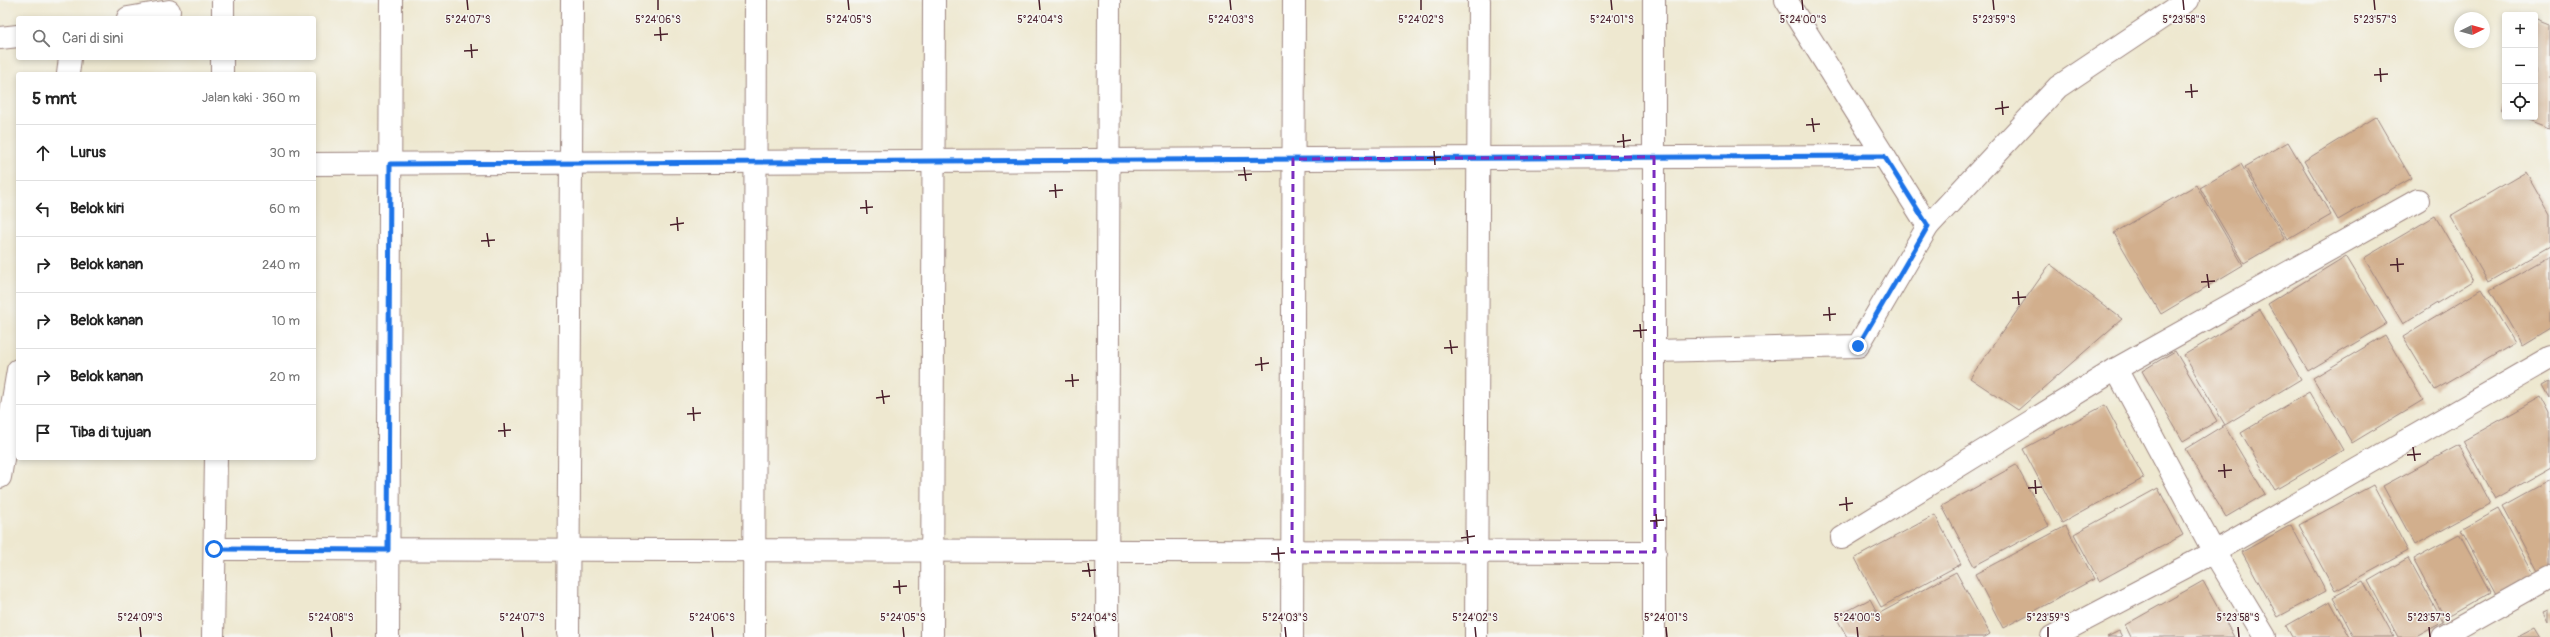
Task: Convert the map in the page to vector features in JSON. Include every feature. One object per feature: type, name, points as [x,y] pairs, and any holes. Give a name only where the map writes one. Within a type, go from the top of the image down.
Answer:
[{"type":"street","points":[[223,0],[223,16]]},
{"type":"street","points":[[388,637],[391,0]]},
{"type":"street","points":[[568,633],[572,0]]},
{"type":"street","points":[[754,637],[756,0]]},
{"type":"street","points":[[932,637],[934,0]]},
{"type":"street","points":[[1107,637],[1109,0]]},
{"type":"street","points":[[1292,637],[1294,0]]},
{"type":"street","points":[[1476,637],[1479,0]]},
{"type":"street","points":[[1654,0],[1654,637]]},
{"type":"street","points":[[1786,0],[1928,226]]},
{"type":"street","points":[[1655,351],[1858,346],[1928,226],[2058,88],[2188,0]]},
{"type":"street","points":[[140,16],[170,11]]},
{"type":"street","points":[[0,38],[16,36]]},
{"type":"street","points":[[68,72],[70,60]]},
{"type":"street","points":[[222,60],[222,72]]},
{"type":"street","points":[[316,164],[1884,156]]},
{"type":"street","points":[[1842,538],[2116,369],[2418,200]]},
{"type":"street","points":[[2052,637],[2214,552],[2550,358]]},
{"type":"street","points":[[2116,369],[2214,552],[2265,637]]},
{"type":"street","points":[[0,477],[16,382]]},
{"type":"street","points":[[213,637],[216,460]]},
{"type":"street","points":[[214,549],[1655,552]]},
{"type":"street","points":[[2443,637],[2550,577]]},
{"type":"highlighted area","points":[[1654,157],[1655,552],[1292,552],[1293,159]]},
{"type":"building","points":[[2538,19],[2550,24],[2550,128],[2529,120],[2538,120]]},
{"type":"building","points":[[2376,117],[2411,178],[2338,220],[2304,161]]},
{"type":"building","points":[[2288,142],[2331,215],[2288,240],[2245,167]]},
{"type":"building","points":[[2241,164],[2285,239],[2244,263],[2200,188]]},
{"type":"building","points":[[2526,172],[2550,214],[2550,246],[2488,282],[2450,216]]},
{"type":"building","points":[[2196,185],[2243,265],[2161,314],[2114,233]]},
{"type":"building","points":[[2435,216],[2473,281],[2403,324],[2364,258]]},
{"type":"building","points":[[2346,256],[2387,324],[2308,371],[2268,304]]},
{"type":"building","points":[[2550,256],[2550,328],[2522,345],[2490,290]]},
{"type":"building","points":[[2050,264],[2122,319],[2018,410],[1970,378]]},
{"type":"building","points":[[2482,289],[2515,343],[2435,390],[2403,337]]},
{"type":"building","points":[[2260,310],[2301,379],[2225,425],[2184,355]]},
{"type":"building","points":[[2385,335],[2423,400],[2352,443],[2313,378]]},
{"type":"building","points":[[2175,351],[2217,421],[2183,441],[2142,371]]},
{"type":"building","points":[[2550,381],[2550,398],[2543,385]]},
{"type":"building","points":[[2309,392],[2343,450],[2275,490],[2241,433]]},
{"type":"building","points":[[2541,397],[2550,414],[2550,468],[2495,499],[2463,441]]},
{"type":"building","points":[[2105,405],[2144,478],[2062,523],[2023,449]]},
{"type":"building","points":[[2224,425],[2265,494],[2226,517],[2185,449]]},
{"type":"building","points":[[2459,445],[2490,504],[2415,545],[2383,486]]},
{"type":"building","points":[[2016,465],[2049,526],[1974,566],[1942,506]]},
{"type":"building","points":[[2550,480],[2550,567],[2539,573],[2503,506]]},
{"type":"building","points":[[2373,485],[2408,551],[2335,591],[2299,525]]},
{"type":"building","points":[[2158,488],[2183,535],[2099,581],[2074,534]]},
{"type":"building","points":[[2499,509],[2534,574],[2496,595],[2461,530]]},
{"type":"building","points":[[1935,515],[1961,564],[1881,607],[1855,558]]},
{"type":"building","points":[[2291,525],[2326,591],[2278,617],[2242,552]]},
{"type":"building","points":[[2066,526],[2094,579],[2003,628],[1975,574]]},
{"type":"building","points":[[2459,534],[2491,592],[2445,618],[2413,559]]},
{"type":"building","points":[[2408,558],[2443,622],[2416,637],[2398,637],[2368,581]]},
{"type":"building","points":[[1956,572],[1990,634],[1985,637],[1847,637],[1836,617],[1870,599],[1878,614]]},
{"type":"building","points":[[2203,581],[2234,637],[2131,637],[2125,625]]},
{"type":"building","points":[[2363,581],[2394,637],[2354,637],[2333,597]]},
{"type":"building","points":[[2330,601],[2350,637],[2292,637],[2286,626]]},
{"type":"building","points":[[2550,609],[2550,621],[2545,611]]},
{"type":"building","points":[[2535,627],[2541,637],[2516,637]]},
{"type":"building","points":[[2119,631],[2122,637],[2107,637]]},
{"type":"route","points":[[214,549],[388,550],[390,164],[1884,156],[1928,226],[1858,346]]}]
